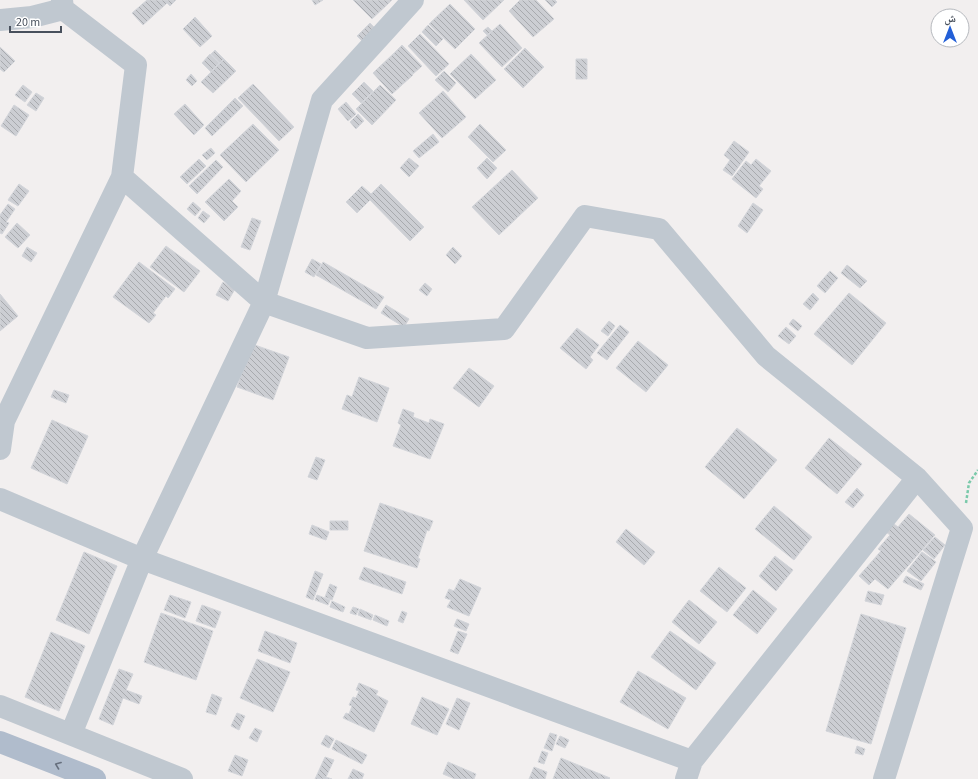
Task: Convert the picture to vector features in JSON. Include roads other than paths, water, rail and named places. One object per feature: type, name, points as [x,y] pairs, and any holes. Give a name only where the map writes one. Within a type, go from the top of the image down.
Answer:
[{"type":"main road","points":[[0,742],[94,779]]},
{"type":"street","points":[[72,734],[142,559],[264,302],[322,100],[414,0]]},
{"type":"street","points":[[0,20],[32,17],[62,5],[136,65],[122,177],[4,421],[0,449]]},
{"type":"street","points":[[122,177],[264,302],[367,338],[504,329],[585,216],[659,229],[766,356],[918,478],[962,528],[884,779]]},
{"type":"street","points":[[0,499],[142,559],[689,770],[918,478]]},
{"type":"street","points":[[0,706],[182,779]]}]
